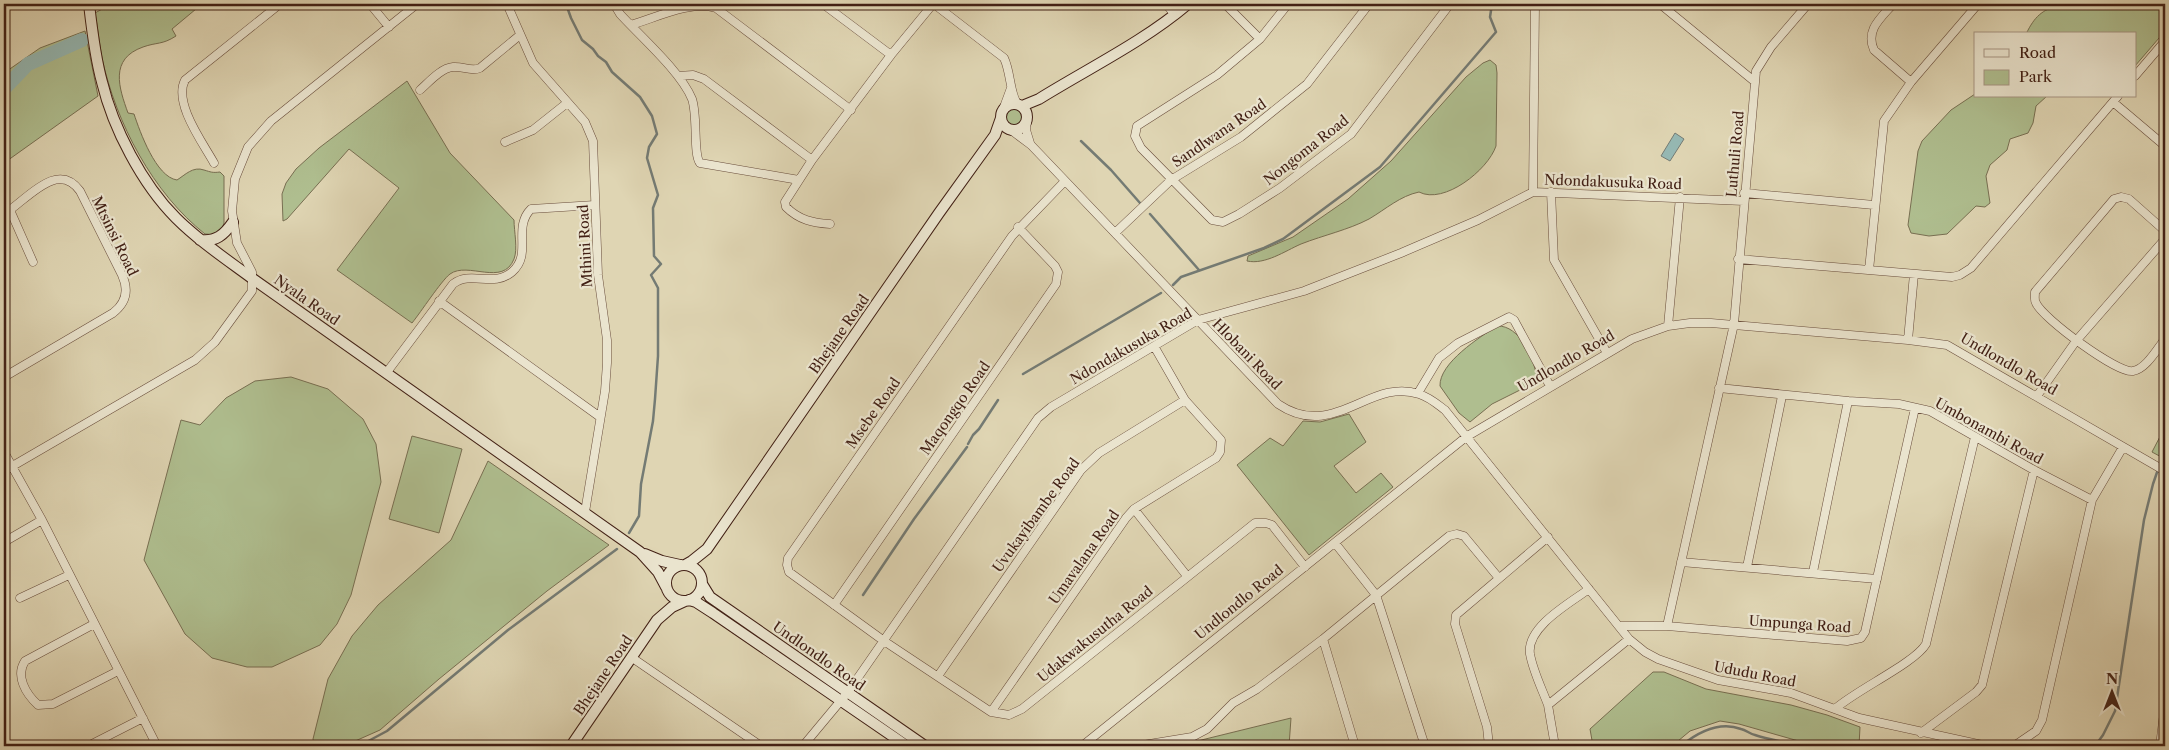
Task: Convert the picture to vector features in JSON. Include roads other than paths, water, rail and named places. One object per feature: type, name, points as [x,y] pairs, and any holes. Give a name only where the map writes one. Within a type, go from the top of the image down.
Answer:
[{"type":"main road","points":[[89,4],[101,81],[111,112],[147,182],[163,204],[200,240],[253,279]]},
{"type":"main road","points":[[1024,111],[1010,104],[1004,108],[1001,118],[1003,124],[1010,129],[1021,128],[1024,111],[1039,99],[1156,29],[1188,4]]},
{"type":"main road","name":"Bhejane Road","points":[[701,580],[702,562],[707,549],[938,213],[995,135],[1001,118]]},
{"type":"main road","name":"Bhejane Road","points":[[995,135],[1010,129]]},
{"type":"main road","points":[[200,240],[208,241],[220,237],[232,222]]},
{"type":"main road","name":"Nyala Road","points":[[253,279],[640,552],[653,565],[667,589]]},
{"type":"main road","name":"Bhejane Road","points":[[683,565],[692,562],[707,549]]},
{"type":"main road","name":"Nyala Road","points":[[640,552],[662,561],[683,565]]},
{"type":"main road","points":[[683,565],[693,567],[701,580],[697,596],[687,601],[675,599],[667,589],[668,573],[683,565]]},
{"type":"main road","name":"Undlondlo Road","points":[[701,580],[710,597],[925,746]]},
{"type":"main road","name":"Bhejane Road","points":[[657,620],[667,589]]},
{"type":"main road","name":"Bhejane Road","points":[[571,746],[657,620],[672,607],[687,601]]},
{"type":"main road","name":"Undlondlo Road","points":[[687,601],[696,602],[713,613],[907,746]]},
{"type":"street","points":[[214,163],[187,114],[182,99],[182,86],[185,80],[280,4]]},
{"type":"street","points":[[370,4],[389,27]]},
{"type":"street","name":"Nyala Road","points":[[253,279],[252,272],[237,243],[232,222],[232,200],[235,179],[243,157],[255,138],[270,121],[417,4]]},
{"type":"street","name":"Mthini Road","points":[[507,4],[533,62],[585,122],[592,135],[598,275],[607,356],[605,391],[585,512]]},
{"type":"street","points":[[614,4],[630,26],[678,76],[688,91],[694,106],[697,122],[696,155],[698,161],[703,164],[798,180]]},
{"type":"street","points":[[823,4],[891,55]]},
{"type":"street","points":[[830,224],[808,222],[790,211],[786,207],[785,202],[812,160],[891,55],[933,4],[1004,58],[1008,67],[1011,88],[1024,111],[1027,137],[1031,145]]},
{"type":"street","points":[[1166,4],[1175,15]]},
{"type":"street","points":[[1225,4],[1260,39],[1288,4]]},
{"type":"street","name":"Sandlwana Road","points":[[1115,233],[1171,180],[1241,137],[1307,84],[1369,4]]},
{"type":"street","name":"Nongoma Road","points":[[1260,39],[1217,75],[1137,126],[1136,140],[1171,180],[1212,220],[1223,222],[1239,214],[1280,188],[1351,134],[1450,4]]},
{"type":"street","points":[[1533,192],[1535,4]]},
{"type":"street","points":[[1660,4],[1754,81]]},
{"type":"street","name":"Luthuli Road","points":[[1666,626],[1734,324],[1754,81],[1761,61],[1808,4]]},
{"type":"street","points":[[1893,4],[1874,26],[1870,37],[1871,44],[1874,50],[1911,82]]},
{"type":"street","points":[[1869,270],[1884,120],[1911,82],[1978,4]]},
{"type":"street","points":[[630,26],[689,6],[701,5],[716,8],[851,110]]},
{"type":"street","points":[[420,90],[447,68],[461,67],[476,70],[480,68],[520,35]]},
{"type":"street","points":[[2136,75],[2165,41]]},
{"type":"street","points":[[678,76],[693,75],[704,79],[812,160]]},
{"type":"street","points":[[1004,108],[1011,88]]},
{"type":"street","points":[[1738,259],[1952,277],[1960,275],[1971,268],[2116,99],[2164,143]]},
{"type":"street","points":[[505,142],[533,130],[567,103]]},
{"type":"street","name":"Hlobani Road","points":[[1010,129],[1031,145],[1064,182],[1278,404],[1293,413],[1316,417],[1333,414],[1393,392],[1418,393],[1433,400],[1445,410],[1466,437]]},
{"type":"street","name":"Mtsinsi Road","points":[[4,377],[113,313],[123,303],[126,293],[122,275],[74,183],[62,178],[55,179],[46,183],[7,212]]},
{"type":"street","name":"Msebe Road","points":[[884,640],[789,572],[788,558],[1018,227],[1064,182]]},
{"type":"street","name":"Ndondakusuka Road","points":[[803,746],[848,692],[1038,418],[1050,406],[1198,320],[1304,291],[1478,220],[1533,192],[1680,197],[1744,197],[1874,205]]},
{"type":"street","points":[[1551,192],[1554,260],[1607,353]]},
{"type":"street","points":[[1668,326],[1680,197]]},
{"type":"street","points":[[2165,231],[2129,200],[2122,197],[2114,199],[2035,292],[2035,303],[2038,307],[2076,341],[2123,370],[2133,371],[2143,366],[2165,339]]},
{"type":"street","points":[[386,372],[448,289],[459,279],[496,280],[513,271],[523,255],[522,224],[531,209],[595,205]]},
{"type":"street","points":[[7,212],[33,262]]},
{"type":"street","name":"Maqongqo Road","points":[[834,605],[1056,284],[1058,272],[1055,266],[1018,227]]},
{"type":"street","points":[[2037,396],[2076,341],[2165,239]]},
{"type":"street","points":[[1908,340],[1914,274]]},
{"type":"street","points":[[4,471],[195,360],[214,342],[247,298],[252,291],[253,279]]},
{"type":"street","points":[[439,301],[600,417]]},
{"type":"street","points":[[1418,393],[1439,358],[1458,343],[1508,317],[1514,320],[1550,386]]},
{"type":"street","name":"Undlondlo Road","points":[[1082,746],[1466,437],[1632,339],[1668,326],[1690,323],[1734,324],[1947,345],[2165,471]]},
{"type":"street","name":"Umavalana Road","points":[[991,712],[1126,518],[1134,509],[1216,458],[1220,452],[1221,440],[1185,400],[1154,346]]},
{"type":"street","name":"Umbonambi Road","points":[[1719,388],[1782,396],[1899,404],[1930,411],[2034,470],[2092,500]]},
{"type":"street","points":[[1747,567],[1782,396]]},
{"type":"street","name":"Uvukayibambe Road","points":[[938,676],[1081,470],[1099,453],[1185,400]]},
{"type":"street","points":[[1813,572],[1848,401]]},
{"type":"street","name":"Umpunga Road","points":[[1620,626],[1666,626],[1855,641],[1861,638],[1865,632],[1915,408]]},
{"type":"street","name":"Ududu Road","points":[[1466,437],[1629,639],[1645,652],[1690,672],[1734,684],[1791,692],[1859,718],[1987,746]]},
{"type":"street","points":[[1835,709],[1852,695],[1917,655],[1926,644],[1976,437]]},
{"type":"street","points":[[2014,746],[2036,731],[2042,720],[2092,500],[2123,447]]},
{"type":"street","points":[[4,452],[42,520],[158,746]]},
{"type":"street","points":[[1921,733],[1982,686],[2034,470]]},
{"type":"street","points":[[1134,509],[1187,576]]},
{"type":"street","points":[[4,542],[42,520]]},
{"type":"street","name":"Udakwakusutha Road","points":[[991,712],[1009,715],[1022,710],[1255,522],[1272,525],[1305,567]]},
{"type":"street","points":[[1137,746],[1192,737],[1214,724],[1234,703],[1257,690],[1323,639],[1449,536],[1457,534],[1464,536],[1498,577]]},
{"type":"street","points":[[1489,746],[1486,727],[1455,621],[1458,613],[1498,577],[1548,537]]},
{"type":"street","points":[[1335,543],[1376,595],[1425,746]]},
{"type":"street","points":[[1680,562],[1877,579]]},
{"type":"street","points":[[20,598],[69,575]]},
{"type":"street","points":[[1555,746],[1548,705],[1532,660],[1531,641],[1538,629],[1589,589]]},
{"type":"street","points":[[94,624],[25,660],[22,666],[23,684],[30,698],[38,705],[46,705],[118,671]]},
{"type":"street","points":[[1323,639],[1356,746]]},
{"type":"street","points":[[1548,705],[1629,639]]},
{"type":"street","points":[[884,640],[991,712]]},
{"type":"street","points":[[631,657],[761,746]]},
{"type":"street","points":[[2160,746],[2165,704]]},
{"type":"street","points":[[88,746],[143,718]]},
{"type":"water","points":[[1675,133],[1684,139],[1670,161],[1661,156]]},
{"type":"waterway","points":[[566,4],[582,40],[606,62],[612,72],[640,97],[652,116],[657,134],[649,147],[647,158],[658,195],[653,208],[654,256],[661,264],[651,275],[658,288],[658,356],[655,399],[653,421],[641,484],[639,516],[629,533]]},
{"type":"waterway","points":[[1173,285],[1181,277],[1264,248],[1283,239],[1380,167],[1496,32],[1490,17],[1492,4]]},
{"type":"waterway","points":[[4,89],[28,64],[82,40]]},
{"type":"waterway","points":[[1081,141],[1111,170],[1140,203]]},
{"type":"waterway","points":[[1150,214],[1199,270]]},
{"type":"waterway","points":[[1023,374],[1161,293]]},
{"type":"waterway","points":[[968,444],[998,400]]},
{"type":"waterway","points":[[863,595],[914,519],[967,447]]},
{"type":"waterway","points":[[2095,746],[2115,711],[2144,520],[2153,484],[2165,449]]},
{"type":"waterway","points":[[359,746],[387,731],[508,630],[617,549]]},
{"type":"waterway","points":[[1681,746],[1701,733],[1725,726],[1801,746]]}]
